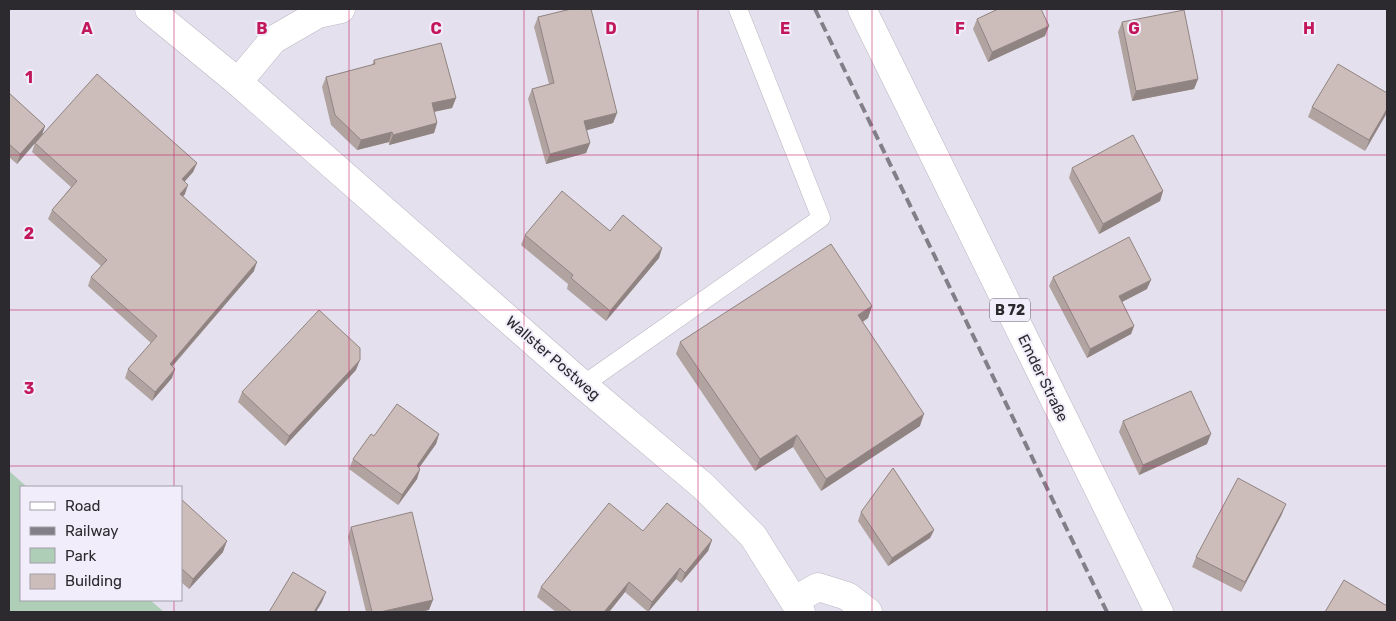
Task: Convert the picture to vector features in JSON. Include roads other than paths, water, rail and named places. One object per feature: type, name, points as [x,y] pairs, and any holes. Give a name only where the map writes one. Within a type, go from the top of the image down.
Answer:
[{"type":"street","name":"Wallster Postweg","points":[[149,9],[238,82],[582,385],[702,486],[753,536],[798,606]]},
{"type":"street","points":[[238,82],[273,40],[318,14],[340,9]]},
{"type":"street","name":"Emder Straße","points":[[862,9],[1159,612]]},
{"type":"street","points":[[798,606],[818,587],[847,596],[868,612]]},
{"type":"lane","points":[[582,385],[821,218],[738,9]]},
{"type":"railway","points":[[815,9],[1107,612]]}]
